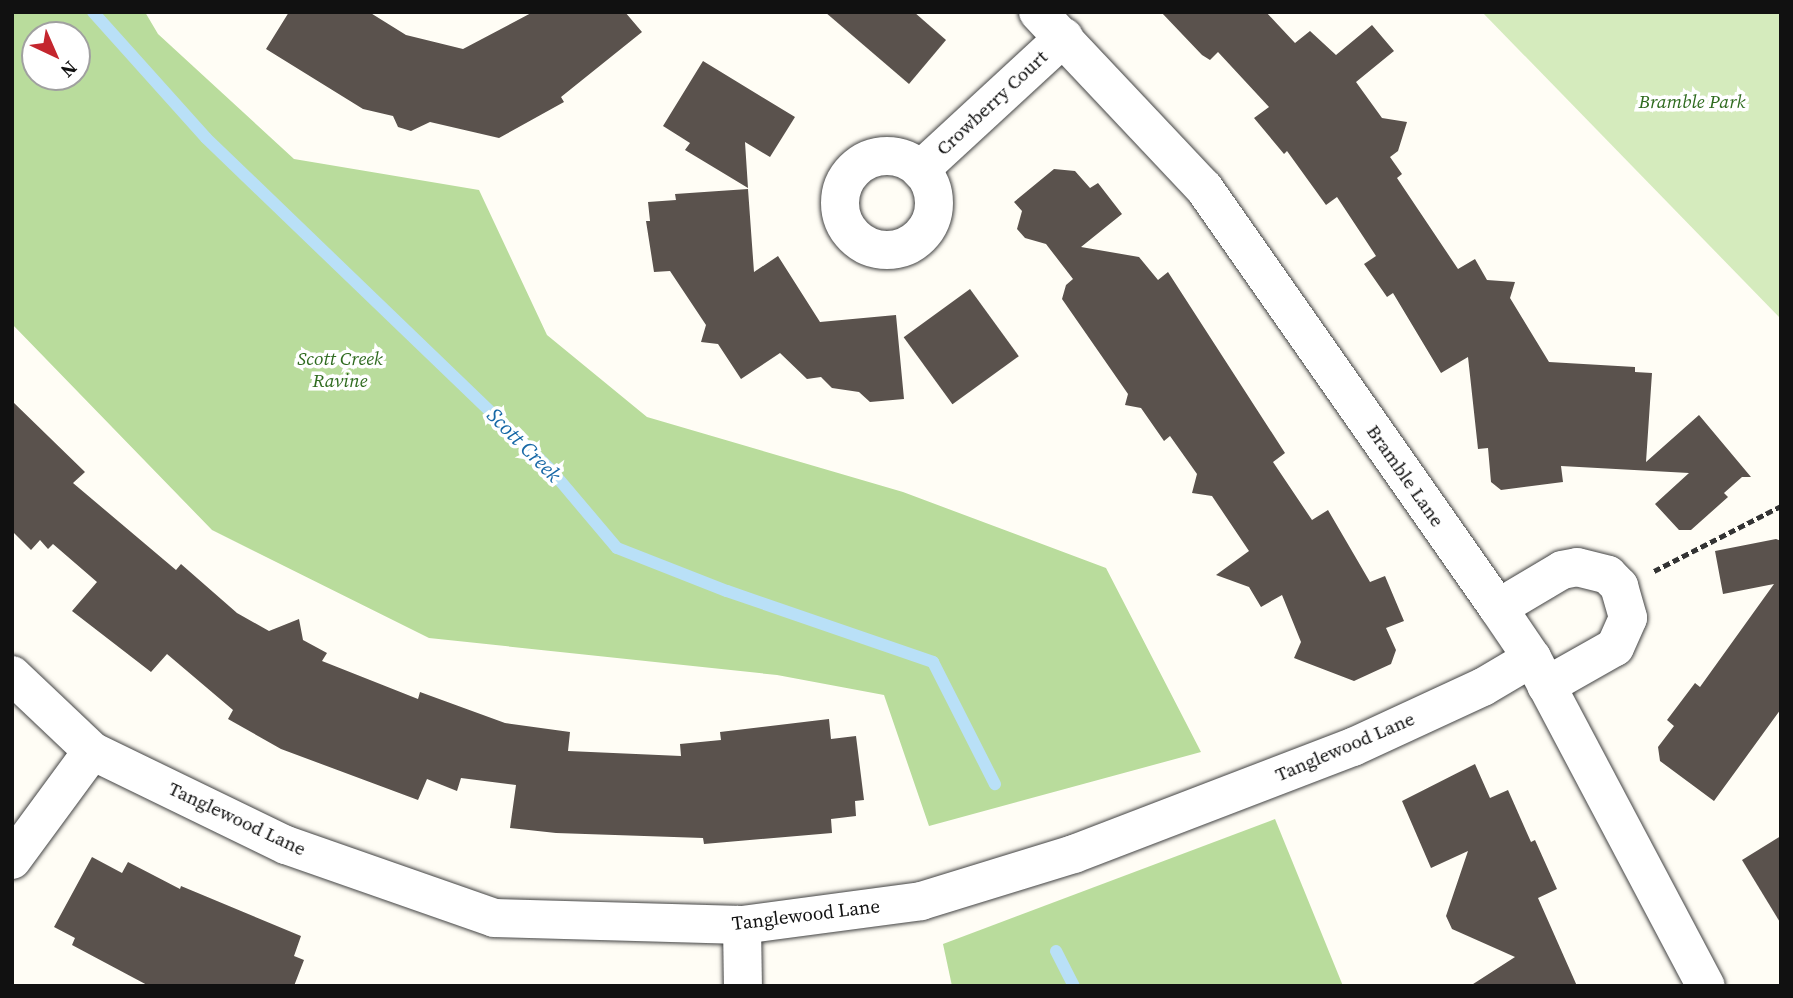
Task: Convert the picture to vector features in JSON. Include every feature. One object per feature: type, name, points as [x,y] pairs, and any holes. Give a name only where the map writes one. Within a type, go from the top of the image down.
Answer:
[{"type":"street","name":"Crowberry Court","points":[[920,170],[1051,24]]},
{"type":"street","name":"Bramble Lane","points":[[1051,24],[1204,188],[1498,608],[1539,672],[1706,986]]},
{"type":"street","points":[[1498,608],[1562,570],[1577,566],[1608,575],[1620,589],[1628,618],[1615,647],[1539,672]]},
{"type":"street","name":"Tanglewood Lane","points":[[12,675],[92,751],[286,845],[494,918],[742,925],[921,901],[1061,858],[1353,747],[1483,687],[1539,672]]},
{"type":"street","points":[[12,860],[92,751]]},
{"type":"street","points":[[742,925],[743,986]]},
{"type":"path","points":[[1620,589],[1781,506]]},
{"type":"green space","name":"Scott Creek Ravine","points":[[12,12],[145,12],[158,34],[294,159],[479,190],[547,335],[647,417],[903,492],[1106,568],[1201,752],[929,826],[884,695],[777,675],[429,638],[212,530],[12,324]]},
{"type":"green space","name":"Bramble Park","points":[[1482,12],[1781,12],[1781,319]]},
{"type":"green space","points":[[1275,819],[1343,986],[952,986],[943,944]]},
{"type":"building","points":[[289,12],[369,12],[406,35],[463,49],[533,12],[625,12],[642,32],[561,97],[564,102],[499,138],[430,122],[411,131],[398,127],[393,116],[363,109],[266,49]]},
{"type":"building","points":[[825,12],[914,12],[946,40],[909,84]]},
{"type":"building","points":[[1161,12],[1266,12],[1295,43],[1310,31],[1336,55],[1372,25],[1394,51],[1356,82],[1382,118],[1407,122],[1398,151],[1390,157],[1402,174],[1397,178],[1458,269],[1475,259],[1487,280],[1515,282],[1510,298],[1549,362],[1635,367],[1635,372],[1652,373],[1646,462],[1699,415],[1751,477],[1742,477],[1724,493],[1728,497],[1691,530],[1679,530],[1655,504],[1689,473],[1561,466],[1563,482],[1501,490],[1491,482],[1488,448],[1478,449],[1468,357],[1441,373],[1393,293],[1387,297],[1364,264],[1376,256],[1337,197],[1326,205],[1287,151],[1284,154],[1254,118],[1269,107],[1218,52],[1210,60],[1202,55]]},
{"type":"building","points":[[703,61],[795,117],[770,157],[745,142],[748,188],[685,150],[690,143],[663,126]]},
{"type":"building","points":[[1054,169],[1075,171],[1090,188],[1098,183],[1122,214],[1081,247],[1139,257],[1158,280],[1168,272],[1285,453],[1273,462],[1312,520],[1328,510],[1370,582],[1385,576],[1404,621],[1386,628],[1396,650],[1391,664],[1354,681],[1294,658],[1301,642],[1282,595],[1261,607],[1249,587],[1216,575],[1249,551],[1212,496],[1192,493],[1197,474],[1170,436],[1164,441],[1141,408],[1125,405],[1128,394],[1062,299],[1066,285],[1073,279],[1046,244],[1025,238],[1017,229],[1022,211],[1014,202]]},
{"type":"building","points":[[748,189],[754,272],[778,256],[820,322],[896,315],[904,399],[870,402],[859,392],[832,388],[821,377],[807,379],[780,353],[741,379],[718,344],[701,342],[706,325],[670,271],[654,272],[646,221],[650,221],[648,202],[676,200],[675,194]]},
{"type":"building","points":[[970,289],[1019,356],[952,404],[904,337]]},
{"type":"building","points":[[12,401],[85,472],[73,483],[176,570],[181,564],[237,613],[269,631],[299,619],[303,640],[327,653],[322,661],[418,699],[420,692],[505,723],[570,732],[568,751],[681,756],[680,744],[721,740],[720,732],[829,719],[831,739],[856,736],[864,800],[855,801],[856,816],[831,819],[832,833],[704,844],[703,838],[556,833],[510,828],[516,785],[461,778],[457,791],[427,779],[418,800],[281,749],[228,719],[233,710],[167,654],[151,672],[72,611],[97,582],[53,544],[48,549],[40,540],[31,550],[12,531]]},
{"type":"building","points":[[1776,539],[1781,541],[1781,709],[1714,801],[1660,761],[1658,747],[1674,726],[1667,720],[1695,683],[1700,687],[1774,584],[1723,594],[1715,551]]},
{"type":"building","points":[[1475,764],[1490,798],[1508,790],[1531,842],[1535,840],[1557,889],[1538,898],[1577,986],[1470,986],[1515,957],[1452,929],[1446,916],[1468,851],[1431,868],[1402,801]]},
{"type":"building","points":[[1781,836],[1781,924],[1742,860]]},
{"type":"building","points":[[92,857],[122,873],[128,862],[180,889],[181,886],[301,936],[294,956],[304,960],[294,986],[149,986],[72,945],[75,938],[54,927]]},
{"type":"waterway","name":"Scott Creek","points":[[93,12],[206,138],[551,470],[617,548],[727,591],[933,662],[995,784]]},
{"type":"waterway","name":"Scott Creek","points":[[1056,951],[1074,986]]}]
